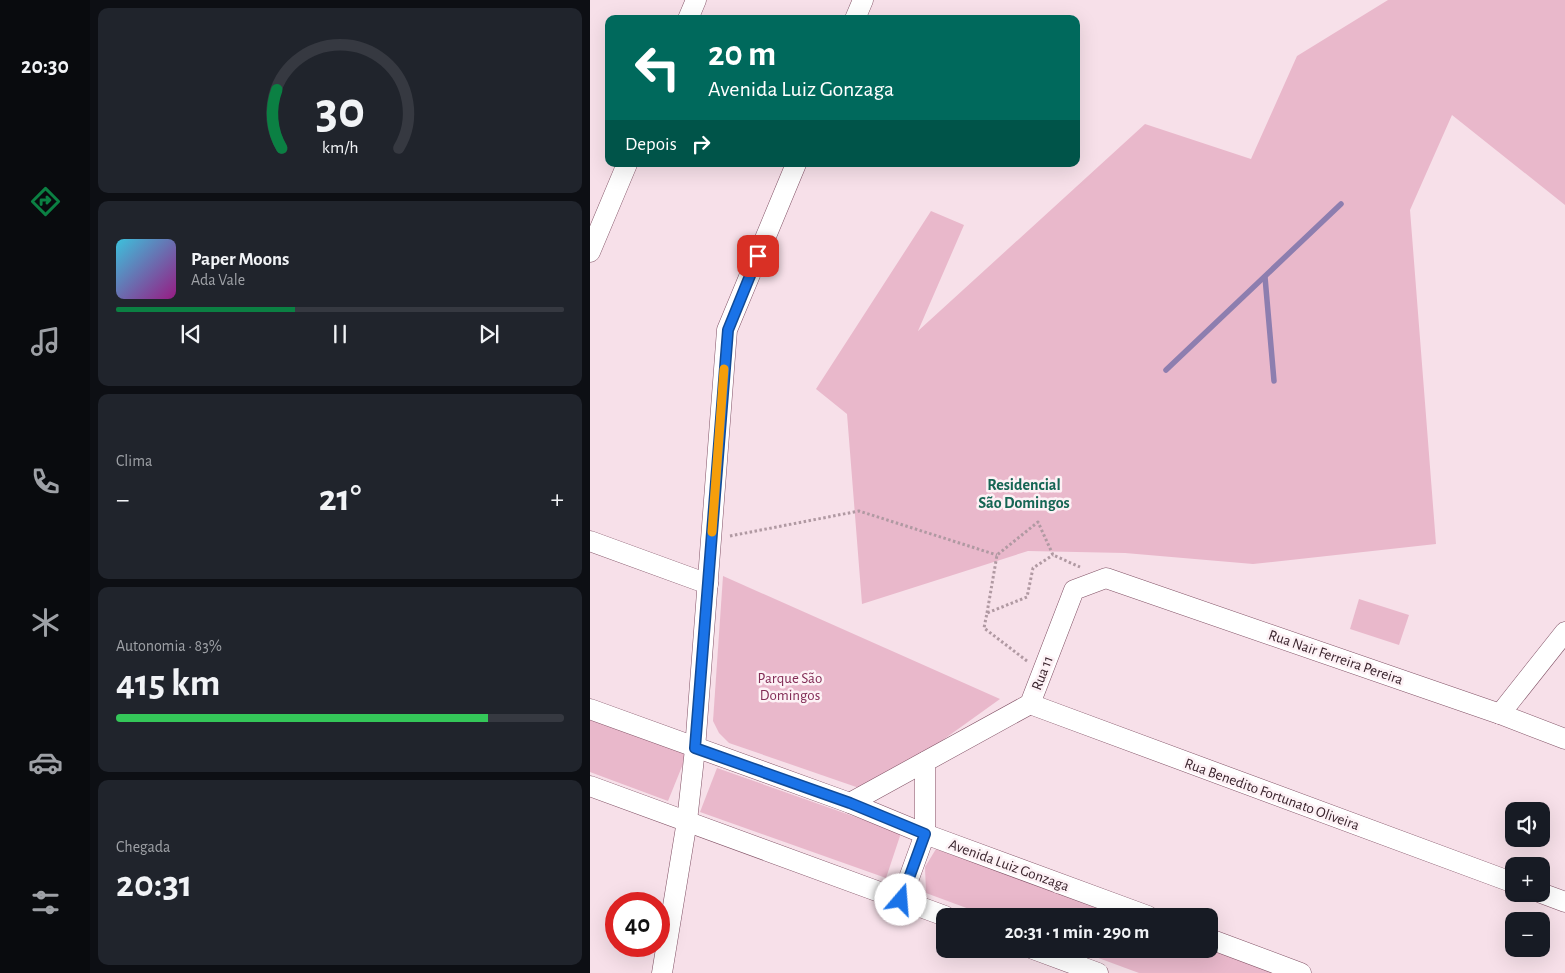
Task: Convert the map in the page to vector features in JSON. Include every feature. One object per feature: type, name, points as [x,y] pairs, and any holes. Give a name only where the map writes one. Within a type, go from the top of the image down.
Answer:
[{"type":"street","points":[[690,15],[696,0]]},
{"type":"street","points":[[857,15],[863,0]]},
{"type":"street","points":[[590,252],[626,167]]},
{"type":"street","points":[[662,973],[687,821],[695,748],[728,330],[795,167]]},
{"type":"street","points":[[590,541],[708,584]]},
{"type":"street","name":"Rua 11","points":[[850,803],[1030,704],[1074,590],[1106,578]]},
{"type":"street","name":"Rua Nair Ferreira Pereira","points":[[1106,578],[1500,714],[1565,739]]},
{"type":"street","points":[[1500,714],[1565,632]]},
{"type":"street","name":"Rua Benedito Fortunato Oliveira","points":[[1030,704],[1505,880]]},
{"type":"street","name":"Avenida Luiz Gonzaga","points":[[590,710],[850,803],[925,834],[1126,908]]},
{"type":"street","points":[[901,900],[925,834],[925,762]]},
{"type":"street","points":[[590,786],[936,913]]},
{"type":"street","points":[[1550,896],[1565,902]]},
{"type":"street","points":[[1218,942],[1301,973]]},
{"type":"street","points":[[1057,958],[1098,973]]},
{"type":"path","points":[[711,539],[859,511],[997,555]]},
{"type":"path","points":[[987,613],[1027,597],[1033,568],[1053,555],[1038,522],[997,555],[984,628],[1042,673]]},
{"type":"green space","points":[[1388,0],[1565,0],[1565,205],[1452,115],[1410,210],[1436,544],[1253,564],[1125,553],[1028,551],[862,604],[847,414],[816,389],[931,211],[964,225],[918,331],[1145,124],[1251,159],[1297,56]]},
{"type":"green space","name":"Parque São Domingos","points":[[723,576],[1000,699],[887,780],[862,789],[729,743],[719,733],[713,721]]},
{"type":"green space","points":[[1359,599],[1409,615],[1399,645],[1350,629]]},
{"type":"green space","points":[[590,717],[687,754],[668,801],[590,772]]},
{"type":"green space","points":[[717,768],[901,833],[886,878],[700,812]]},
{"type":"green space","points":[[936,849],[1103,908],[966,908],[926,893],[925,867]]},
{"type":"green space","points":[[1218,951],[1287,973],[1139,973],[1098,958],[1218,958]]},
{"type":"waterway","points":[[1166,370],[1341,204]]},
{"type":"waterway","points":[[1265,277],[1274,381]]},
{"type":"slow traffic","points":[[712,532],[724,369]]},
{"type":"district","name":"Residencial São Domingos","points":[[1024,493]]},
{"type":"route","points":[[758,256],[728,330],[695,748],[850,803],[925,834],[901,900]]}]
